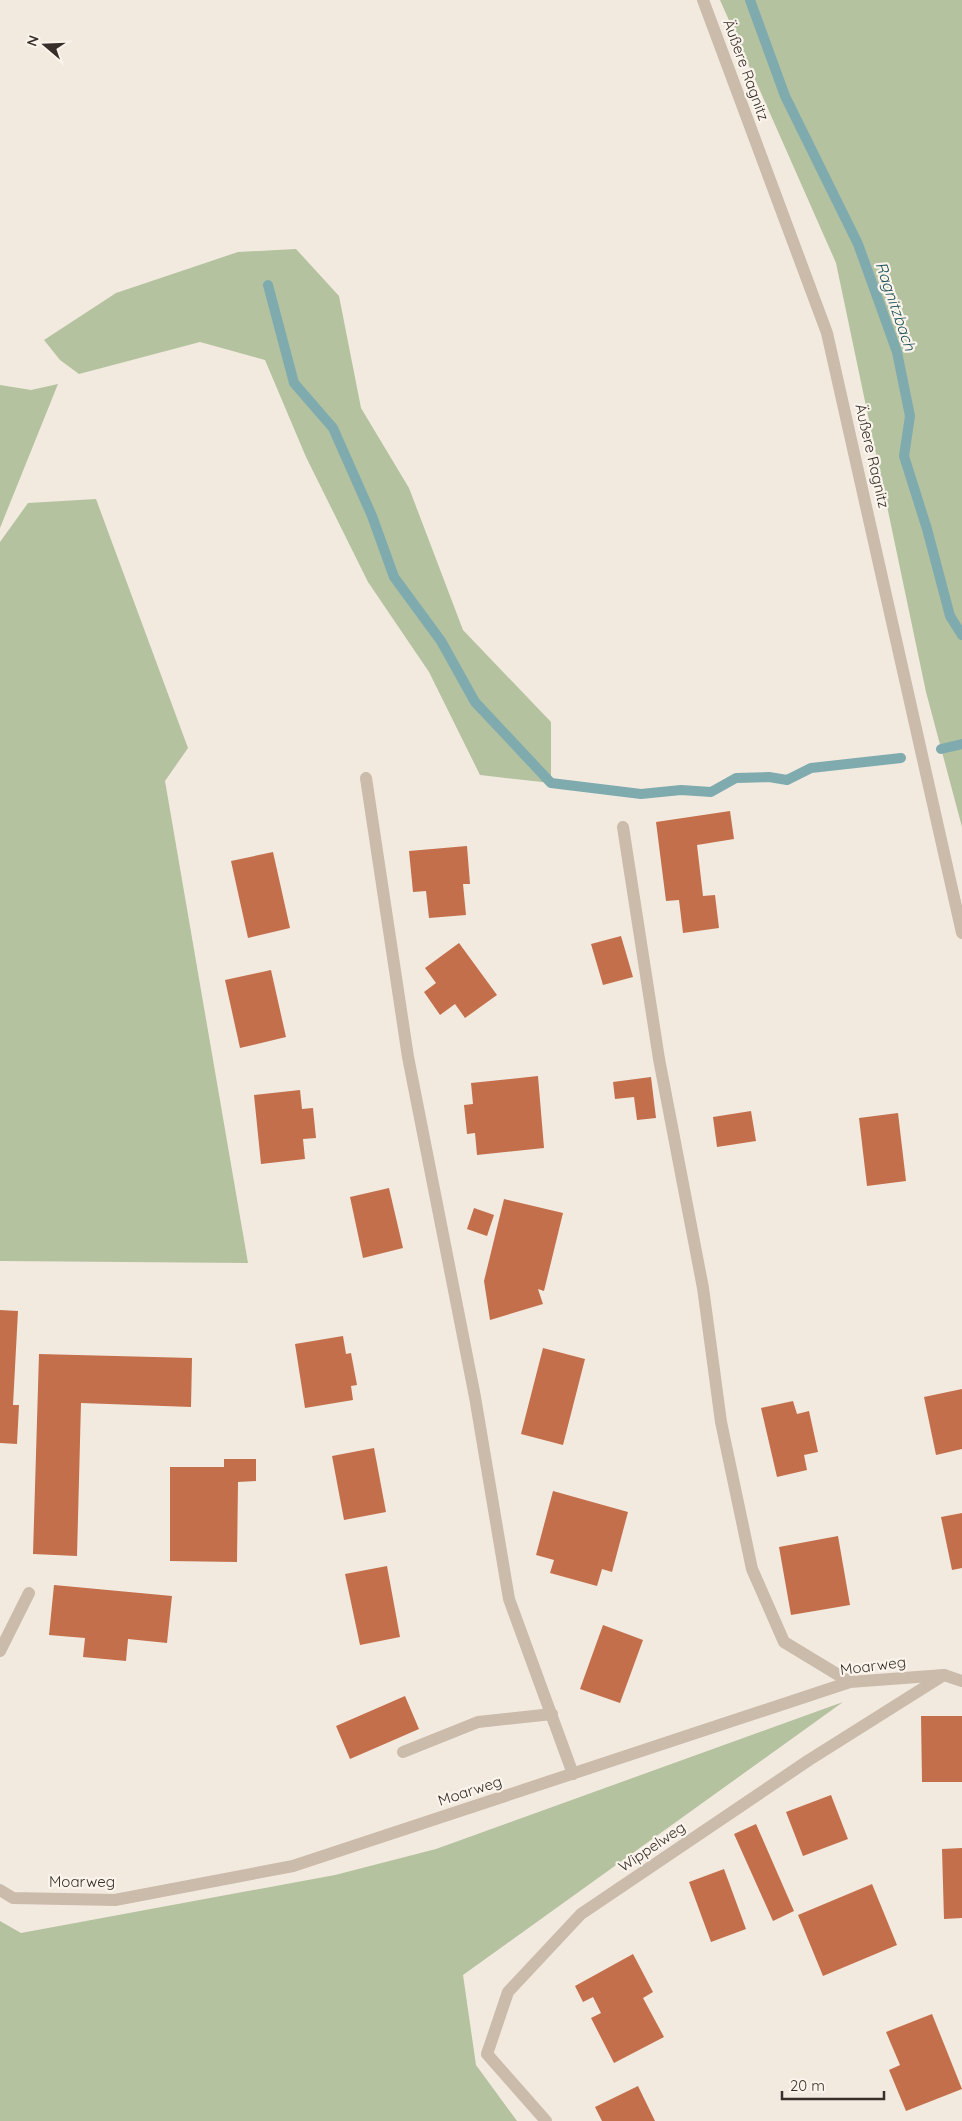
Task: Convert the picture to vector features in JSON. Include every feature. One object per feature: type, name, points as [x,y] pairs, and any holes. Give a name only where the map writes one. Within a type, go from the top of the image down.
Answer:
[{"type":"street","name":"Äußere Ragnitz","points":[[703,0],[827,333],[962,933]]},
{"type":"street","points":[[366,778],[408,1056],[475,1397],[509,1599],[573,1774]]},
{"type":"street","points":[[623,827],[659,1059],[702,1288],[720,1422],[752,1569],[784,1642],[850,1682]]},
{"type":"street","points":[[0,1651],[30,1593]]},
{"type":"street","points":[[944,1676],[962,1681]]},
{"type":"street","name":"Moarweg","points":[[0,1890],[13,1898],[115,1900],[293,1866],[850,1682],[944,1676]]},
{"type":"street","name":"Wippelweg","points":[[546,2121],[487,2054],[508,1992],[581,1914],[809,1760],[944,1676]]},
{"type":"street","points":[[403,1752],[478,1722],[552,1714]]},
{"type":"green space","points":[[720,0],[962,0],[962,827],[926,692],[836,263]]},
{"type":"green space","points":[[296,249],[339,296],[361,408],[409,488],[463,630],[551,722],[551,783],[480,775],[429,672],[368,582],[306,457],[265,360],[200,342],[79,374],[60,360],[44,340],[116,293],[238,252]]},
{"type":"green space","points":[[58,384],[0,528],[0,385],[31,390]]},
{"type":"green space","points":[[96,499],[188,748],[165,781],[248,1263],[0,1261],[0,542],[28,503]]},
{"type":"green space","points":[[843,1702],[463,1975],[476,2065],[517,2121],[0,2121],[0,1921],[21,1933],[335,1875],[436,1849]]},
{"type":"building","points":[[730,811],[734,839],[697,845],[703,896],[715,895],[719,928],[683,933],[679,900],[666,901],[656,822]]},
{"type":"building","points":[[467,846],[470,884],[463,884],[466,915],[429,918],[426,891],[413,892],[409,851]]},
{"type":"building","points":[[273,852],[290,928],[248,938],[231,861]]},
{"type":"building","points":[[621,936],[633,977],[603,985],[591,944]]},
{"type":"building","points":[[459,943],[497,995],[465,1018],[455,1004],[440,1015],[424,992],[436,983],[425,968]]},
{"type":"building","points":[[271,970],[286,1037],[240,1048],[225,980]]},
{"type":"building","points":[[538,1076],[544,1148],[477,1155],[475,1133],[467,1134],[464,1105],[473,1104],[471,1083]]},
{"type":"building","points":[[651,1077],[656,1118],[637,1120],[634,1097],[615,1099],[613,1082]]},
{"type":"building","points":[[300,1090],[302,1109],[313,1108],[316,1138],[303,1139],[305,1159],[261,1164],[254,1095]]},
{"type":"building","points":[[751,1111],[756,1141],[717,1147],[713,1117]]},
{"type":"building","points":[[898,1113],[906,1181],[867,1186],[859,1118]]},
{"type":"building","points":[[389,1188],[403,1248],[363,1258],[350,1197]]},
{"type":"building","points":[[504,1199],[563,1213],[544,1291],[538,1289],[543,1304],[490,1320],[484,1281]]},
{"type":"building","points":[[474,1208],[494,1215],[487,1236],[467,1229]]},
{"type":"building","points":[[0,1310],[18,1311],[13,1405],[19,1405],[17,1444],[0,1443]]},
{"type":"building","points":[[343,1336],[346,1354],[351,1353],[357,1385],[351,1386],[353,1400],[305,1408],[295,1344]]},
{"type":"building","points":[[543,1348],[585,1359],[563,1445],[521,1434]]},
{"type":"building","points":[[39,1354],[192,1358],[191,1407],[81,1403],[77,1556],[33,1554]]},
{"type":"building","points":[[962,1389],[962,1449],[936,1455],[924,1397]]},
{"type":"building","points":[[793,1401],[797,1414],[809,1411],[818,1452],[804,1455],[807,1470],[777,1477],[761,1408]]},
{"type":"building","points":[[374,1448],[386,1512],[344,1520],[332,1456]]},
{"type":"building","points":[[224,1459],[256,1459],[256,1481],[238,1482],[237,1562],[170,1561],[170,1467],[224,1467]]},
{"type":"building","points":[[553,1491],[628,1512],[612,1572],[602,1569],[597,1586],[550,1573],[554,1560],[536,1555]]},
{"type":"building","points":[[962,1513],[962,1568],[952,1570],[941,1517]]},
{"type":"building","points":[[838,1536],[850,1605],[791,1615],[779,1547]]},
{"type":"building","points":[[387,1566],[400,1637],[360,1645],[345,1574]]},
{"type":"building","points":[[54,1585],[172,1596],[167,1643],[128,1639],[126,1661],[83,1657],[85,1638],[49,1635]]},
{"type":"building","points":[[603,1625],[643,1640],[620,1703],[580,1689]]},
{"type":"building","points":[[405,1696],[419,1729],[350,1759],[336,1726]]},
{"type":"building","points":[[921,1716],[962,1716],[962,1782],[922,1782]]},
{"type":"building","points":[[831,1795],[848,1839],[803,1856],[786,1812]]},
{"type":"building","points":[[756,1824],[794,1911],[773,1921],[734,1834]]},
{"type":"building","points":[[962,1848],[962,1918],[944,1919],[942,1849]]},
{"type":"building","points":[[724,1869],[746,1929],[711,1942],[689,1882]]},
{"type":"building","points":[[872,1884],[897,1945],[823,1976],[798,1915]]},
{"type":"building","points":[[633,1954],[653,1992],[643,1998],[664,2037],[614,2063],[591,2018],[601,2013],[593,1997],[583,2002],[575,1986]]},
{"type":"building","points":[[932,2014],[962,2089],[906,2111],[889,2070],[900,2065],[886,2032]]},
{"type":"building","points":[[638,2086],[655,2121],[602,2121],[595,2107]]},
{"type":"waterway","name":"Ragnitzbach","points":[[750,0],[785,96],[858,244],[897,352],[910,416],[904,456],[927,529],[950,616],[962,635]]},
{"type":"waterway","points":[[268,285],[294,383],[333,428],[372,516],[394,577],[441,641],[475,702],[551,783],[641,794],[681,790],[711,792],[736,778],[769,777],[787,780],[811,768],[901,758]]},
{"type":"waterway","points":[[941,749],[962,744]]}]
